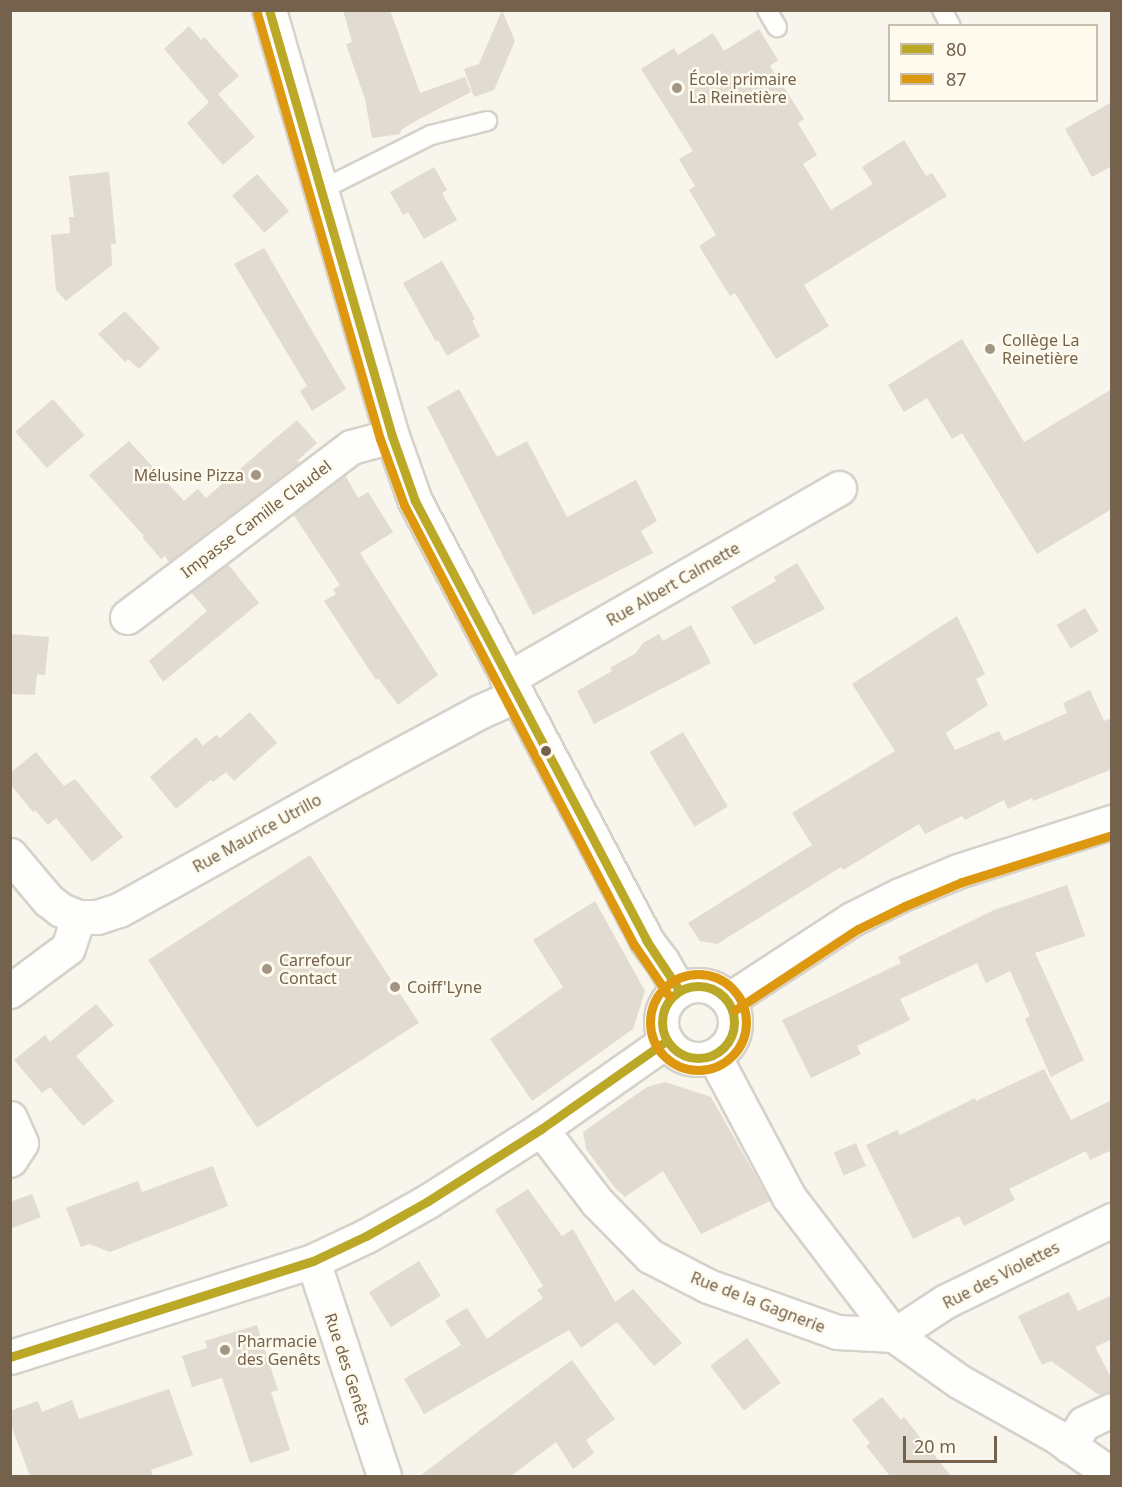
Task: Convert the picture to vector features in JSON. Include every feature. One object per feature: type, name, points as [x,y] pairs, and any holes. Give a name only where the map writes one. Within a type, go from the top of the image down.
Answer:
[{"type":"street","points":[[269,10],[392,436],[415,501],[646,940],[679,990]]},
{"type":"street","name":"Impasse Camille Claudel","points":[[127,616],[351,447],[392,436]]},
{"type":"street","name":"Rue Albert Calmette","points":[[512,687],[839,488]]},
{"type":"street","name":"Rue Maurice Utrillo","points":[[78,917],[97,917],[119,910],[479,712],[512,687]]},
{"type":"street","points":[[728,1000],[852,919],[900,895],[958,870],[1112,822]]},
{"type":"street","points":[[10,855],[48,900],[61,910],[78,917],[68,948],[10,991]]},
{"type":"street","points":[[696,985],[714,988],[728,1000],[736,1020],[730,1041],[714,1056],[696,1059],[679,1054],[666,1041],[661,1022],[665,1004],[679,990],[696,985]]},
{"type":"street","points":[[10,1357],[313,1261],[366,1236],[428,1201],[541,1129],[666,1041]]},
{"type":"street","points":[[714,1056],[789,1197],[894,1335],[960,1382],[1069,1446],[1112,1475]]},
{"type":"street","points":[[10,1118],[21,1143],[10,1160]]},
{"type":"street","name":"Rue de la Gagnerie","points":[[541,1129],[597,1202],[650,1256],[708,1286],[837,1332],[894,1335]]},
{"type":"street","name":"Rue des Violettes","points":[[894,1335],[946,1300],[1112,1220]]},
{"type":"street","name":"Rue des Genêts","points":[[313,1261],[384,1476]]},
{"type":"street","points":[[1069,1446],[1084,1423],[1112,1410]]},
{"type":"lane","points":[[767,10],[777,27]]},
{"type":"lane","points":[[942,10],[950,24]]},
{"type":"lane","points":[[321,190],[431,135],[487,120]]},
{"type":"building","points":[[343,10],[390,10],[420,93],[465,77],[471,92],[419,119],[401,130],[400,134],[372,138],[365,99],[346,44],[352,42]]},
{"type":"building","points":[[502,10],[515,41],[494,90],[474,97],[464,69],[479,64]]},
{"type":"building","points":[[189,26],[201,40],[204,37],[239,76],[218,94],[255,137],[223,165],[187,123],[209,102],[164,49]]},
{"type":"building","points":[[759,29],[778,60],[770,66],[804,119],[798,123],[817,155],[803,164],[831,210],[873,184],[862,167],[904,140],[926,176],[932,173],[947,196],[804,285],[829,326],[776,359],[735,293],[730,296],[699,246],[716,235],[689,190],[695,186],[679,159],[693,151],[641,69],[674,48],[678,55],[713,33],[724,51]]},
{"type":"building","points":[[1112,102],[1112,166],[1092,177],[1065,129]]},
{"type":"building","points":[[434,167],[447,190],[442,193],[457,220],[424,239],[408,212],[403,215],[390,192]]},
{"type":"building","points":[[109,172],[116,244],[111,244],[112,265],[66,301],[56,290],[51,235],[70,233],[69,217],[74,217],[69,176]]},
{"type":"building","points":[[257,174],[289,211],[264,233],[232,196]]},
{"type":"building","points":[[264,248],[346,389],[312,411],[300,391],[307,386],[234,264]]},
{"type":"building","points":[[442,261],[475,319],[472,321],[480,336],[447,356],[438,340],[436,342],[403,283]]},
{"type":"building","points":[[125,311],[160,348],[139,369],[128,359],[125,362],[98,334]]},
{"type":"building","points":[[962,339],[1024,442],[1112,389],[1112,509],[1037,554],[962,433],[952,439],[927,398],[904,412],[888,385]]},
{"type":"building","points":[[459,389],[497,457],[527,441],[567,517],[636,480],[657,521],[641,531],[653,553],[533,615],[427,407]]},
{"type":"building","points":[[53,399],[84,435],[47,468],[15,432]]},
{"type":"building","points":[[297,420],[317,443],[297,461],[301,462],[169,562],[165,556],[161,559],[142,537],[144,536],[89,475],[129,441],[184,501],[198,489],[206,498]]},
{"type":"building","points":[[345,475],[358,498],[368,492],[393,532],[360,553],[438,675],[398,705],[378,678],[376,680],[324,601],[336,594],[333,589],[340,585],[293,514]]},
{"type":"building","points":[[797,563],[825,609],[754,645],[731,607],[776,581],[774,577]]},
{"type":"building","points":[[228,564],[259,603],[163,682],[149,661],[207,611],[191,592]]},
{"type":"building","points":[[1085,608],[1099,631],[1071,648],[1057,625]]},
{"type":"building","points":[[957,616],[985,674],[976,679],[988,705],[946,733],[955,750],[999,731],[1004,741],[1067,713],[1063,703],[1090,690],[1104,721],[1112,718],[1112,769],[1008,809],[1004,800],[965,820],[962,816],[925,834],[919,824],[843,870],[841,867],[717,944],[700,941],[688,923],[812,845],[792,813],[895,751],[852,684]]},
{"type":"building","points":[[691,625],[711,663],[594,724],[577,691],[612,671],[610,668],[636,653],[643,643],[659,634],[663,641]]},
{"type":"building","points":[[10,634],[49,637],[45,675],[37,674],[35,695],[10,694]]},
{"type":"building","points":[[250,712],[277,743],[234,781],[226,772],[213,782],[211,780],[176,809],[150,777],[196,737],[203,746],[216,735],[220,738]]},
{"type":"building","points":[[683,732],[728,807],[694,827],[650,752]]},
{"type":"building","points":[[36,752],[64,786],[75,779],[123,837],[92,862],[56,818],[48,825],[35,810],[33,812],[10,784],[10,773]]},
{"type":"building","points":[[310,855],[419,1023],[257,1128],[148,960]]},
{"type":"building","points":[[1067,885],[1085,936],[1035,953],[1084,1060],[1051,1077],[1025,1019],[1030,1016],[1010,971],[986,983],[977,963],[900,999],[910,1020],[857,1046],[861,1054],[811,1078],[782,1020],[901,963],[898,957],[994,910]]},
{"type":"building","points":[[595,901],[645,991],[633,1029],[532,1101],[490,1039],[563,987],[533,940]]},
{"type":"building","points":[[96,1004],[114,1025],[76,1056],[114,1101],[83,1126],[50,1087],[42,1093],[14,1060],[45,1035],[50,1042]]},
{"type":"building","points":[[1044,1069],[1071,1120],[1112,1100],[1112,1150],[1090,1160],[1086,1151],[1009,1189],[1015,1200],[964,1226],[959,1216],[913,1239],[866,1145],[897,1130],[900,1135],[975,1098],[976,1101]]},
{"type":"building","points":[[665,1082],[711,1097],[770,1201],[701,1234],[663,1171],[625,1197],[615,1188],[586,1149],[583,1132],[647,1087]]},
{"type":"building","points":[[856,1143],[866,1166],[844,1175],[834,1152]]},
{"type":"building","points":[[213,1166],[228,1206],[110,1252],[89,1244],[81,1247],[66,1208],[138,1181],[142,1192]]},
{"type":"building","points":[[528,1189],[562,1236],[573,1229],[615,1302],[633,1289],[682,1343],[654,1366],[617,1322],[581,1348],[569,1330],[424,1414],[404,1379],[461,1345],[445,1321],[467,1308],[487,1339],[543,1298],[537,1290],[543,1286],[495,1210]]},
{"type":"building","points":[[32,1194],[41,1217],[10,1229],[10,1202]]},
{"type":"building","points":[[419,1261],[441,1296],[391,1327],[369,1292]]},
{"type":"building","points":[[1069,1292],[1078,1311],[1112,1295],[1112,1339],[1095,1347],[1112,1379],[1112,1392],[1099,1395],[1051,1361],[1042,1365],[1018,1316]]},
{"type":"building","points":[[257,1325],[278,1390],[271,1392],[290,1450],[250,1463],[222,1378],[192,1387],[182,1356],[207,1348],[205,1341]]},
{"type":"building","points":[[747,1338],[781,1383],[744,1410],[710,1366]]},
{"type":"building","points":[[572,1360],[615,1419],[586,1440],[594,1453],[573,1469],[556,1442],[511,1476],[420,1476]]},
{"type":"building","points":[[169,1389],[193,1455],[151,1470],[153,1476],[30,1476],[10,1422],[10,1411],[38,1401],[42,1412],[72,1400],[79,1419]]},
{"type":"building","points":[[882,1397],[901,1420],[904,1417],[951,1476],[890,1476],[866,1446],[870,1443],[852,1420]]},
{"type":"transit line","name":"80","points":[[269,10],[392,436],[415,501],[646,940],[679,990]]},
{"type":"transit line","name":"87","points":[[257,13],[380,439],[404,505],[635,946],[669,996]]},
{"type":"transit line","name":"87","points":[[735,1010],[858,929],[905,906],[962,882],[1112,835]]},
{"type":"transit line","name":"87","points":[[689,974],[707,974],[725,982],[738,995],[746,1013],[746,1022],[743,1041],[725,1062],[707,1070],[689,1070],[671,1062],[658,1049],[650,1031],[650,1013],[658,995],[671,982],[689,974]]},
{"type":"transit line","name":"80","points":[[705,986],[724,996],[732,1008],[734,1022],[732,1036],[724,1048],[712,1056],[691,1058],[672,1048],[664,1036],[662,1015],[672,996],[684,988],[705,986]]},
{"type":"transit line","name":"80","points":[[10,1357],[313,1261],[366,1236],[428,1201],[541,1129],[666,1041]]},
{"type":"place","name":"École primaire La Reinetière","points":[[677,88]]},
{"type":"place","name":"Collège La Reinetière","points":[[990,349]]},
{"type":"place","name":"Mélusine Pizza","points":[[256,475]]},
{"type":"place","name":"Carrefour Contact","points":[[267,969]]},
{"type":"place","name":"Coiff'Lyne","points":[[395,987]]},
{"type":"place","name":"Pharmacie des Genêts","points":[[225,1350]]}]
